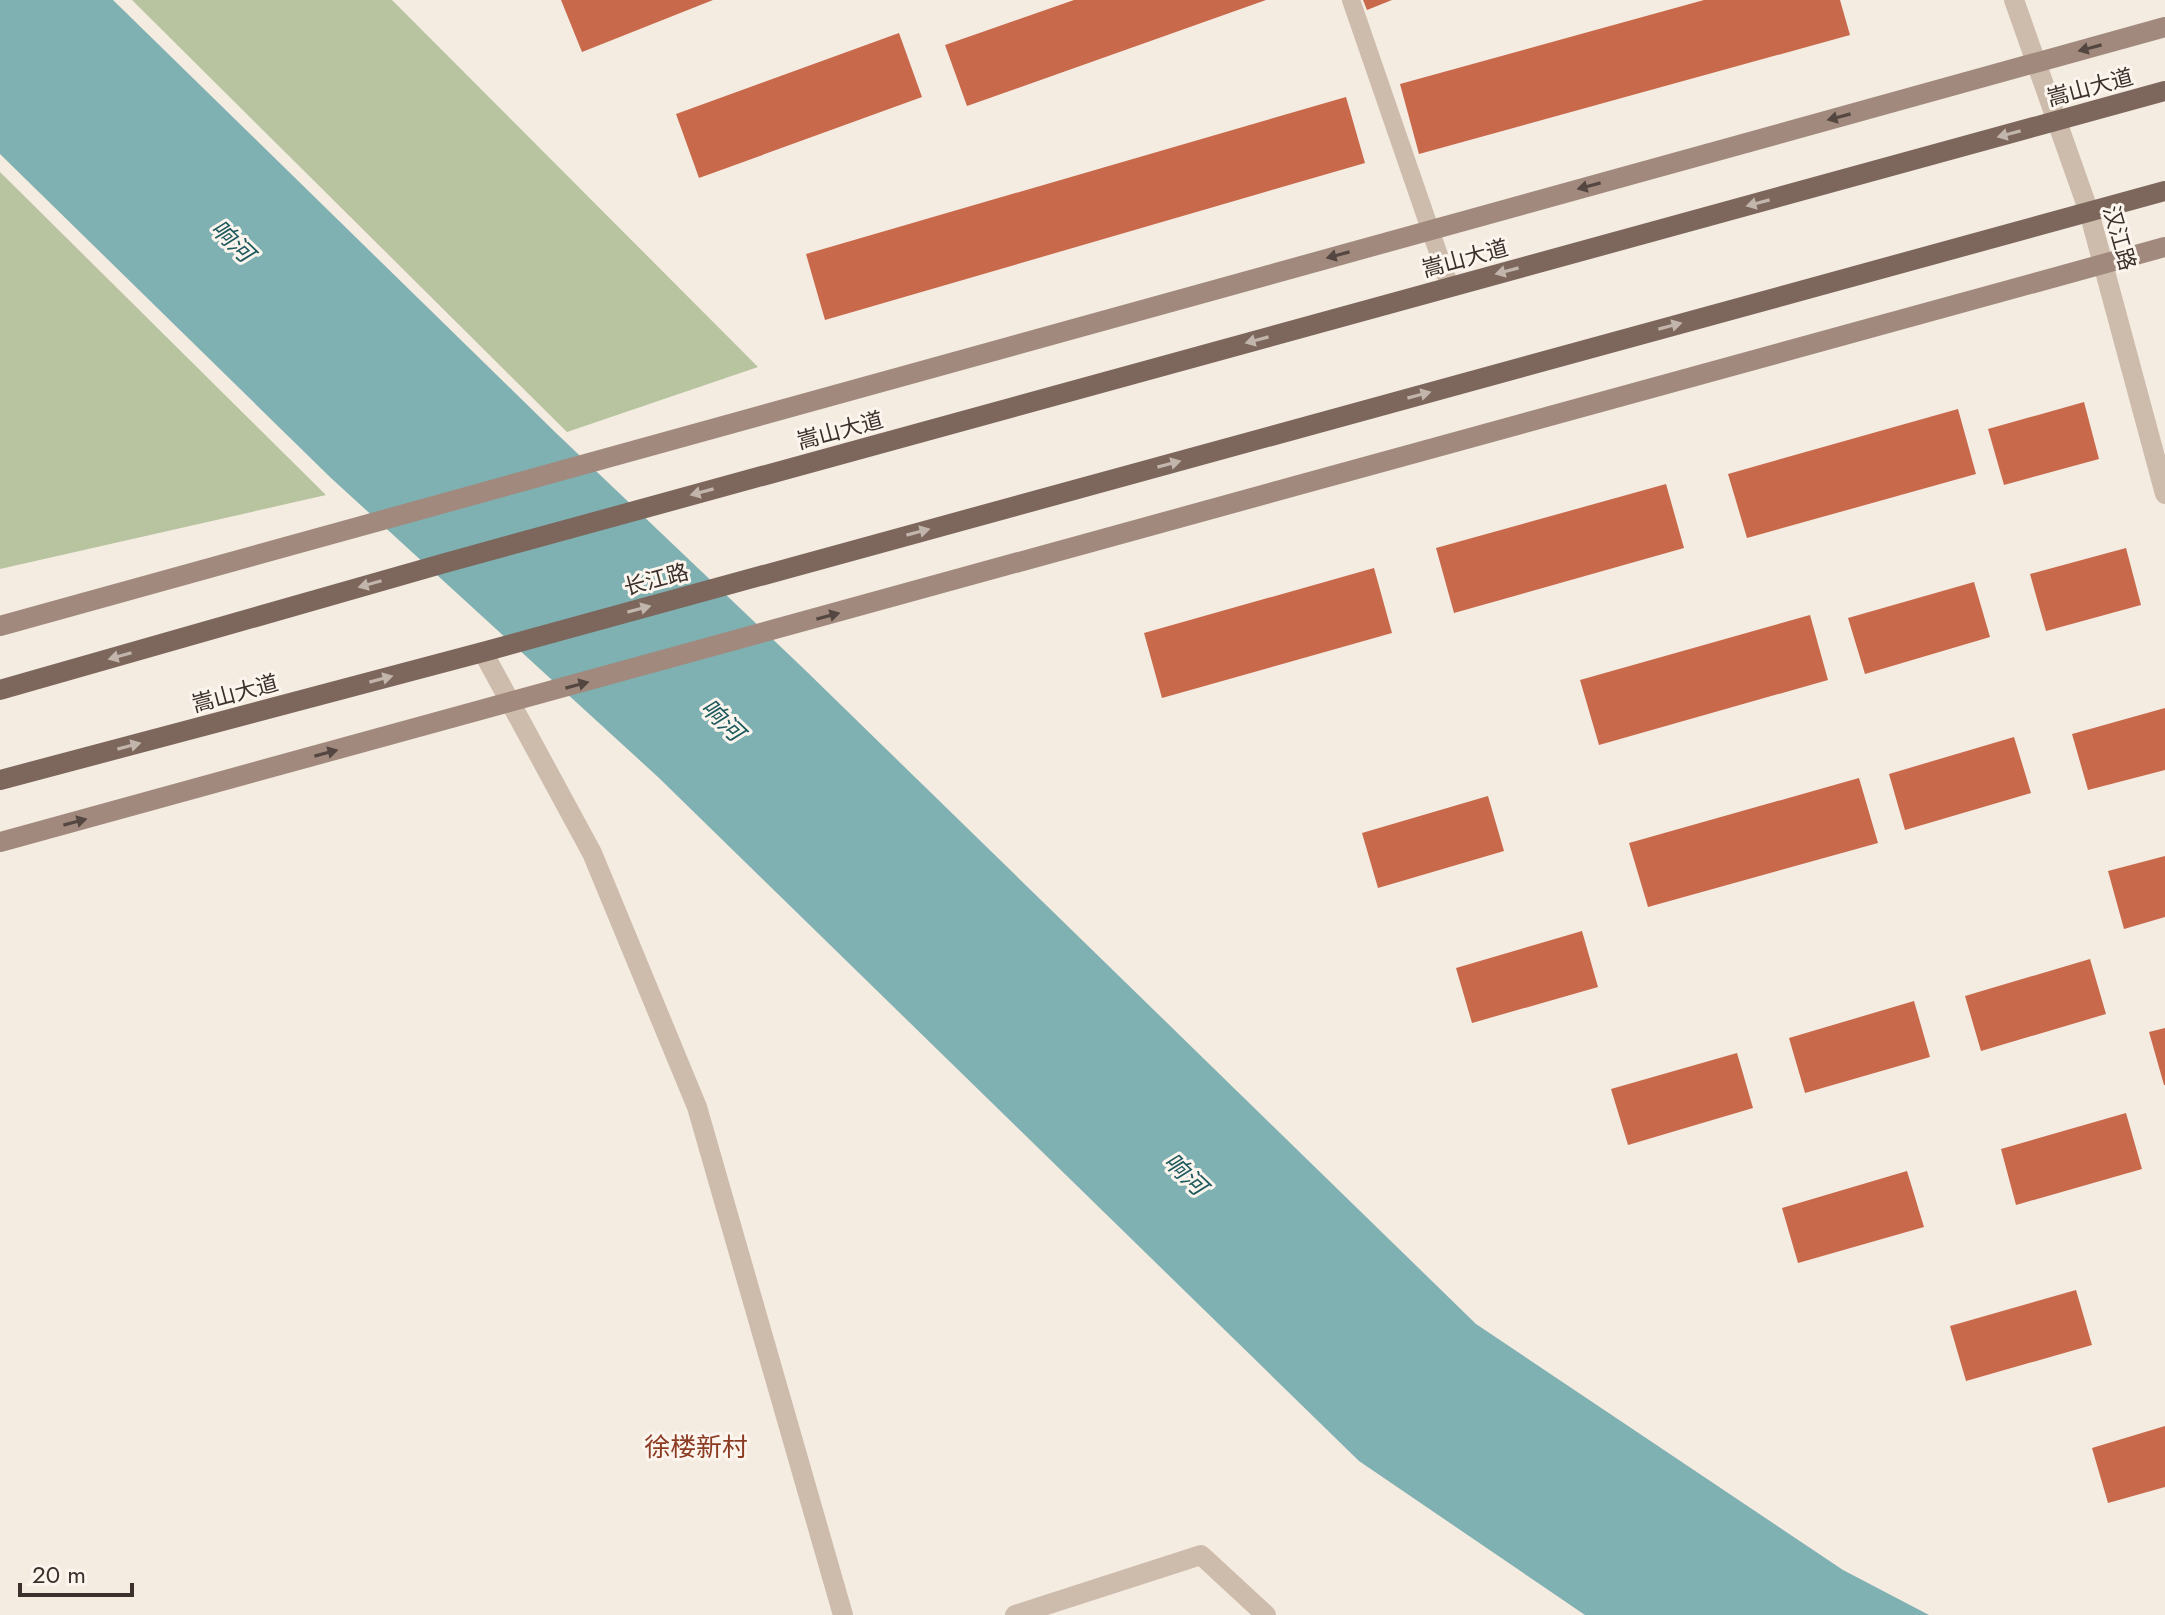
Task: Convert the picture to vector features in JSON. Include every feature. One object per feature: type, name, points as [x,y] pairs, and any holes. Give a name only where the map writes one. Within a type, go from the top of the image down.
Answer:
[{"type":"main road","points":[[0,626],[2165,27]]},
{"type":"main road","name":"嵩山大道","points":[[0,690],[445,563],[2165,91]]},
{"type":"main road","points":[[2089,212],[2165,191]]},
{"type":"main road","name":"长江路","points":[[483,652],[2089,212]]},
{"type":"main road","points":[[0,842],[2165,247]]},
{"type":"main road","name":"嵩山大道","points":[[0,780],[483,652]]},
{"type":"street","name":"汉江路","points":[[2014,0],[2089,212],[2165,494]]},
{"type":"street","points":[[483,652],[592,853],[697,1107],[843,1615]]},
{"type":"street","points":[[1015,1615],[1201,1555],[1266,1615]]},
{"type":"lane","points":[[1351,0],[1450,287]]},
{"type":"green space","points":[[132,0],[392,0],[758,367],[567,432]]},
{"type":"green space","points":[[0,172],[326,495],[0,569]]},
{"type":"water","name":"响河","points":[[0,0],[113,0],[1476,1324],[1843,1570],[1929,1615],[1585,1615],[1359,1461],[658,777],[331,478],[0,154]]},
{"type":"building","points":[[561,0],[713,0],[582,52]]},
{"type":"building","points":[[1074,0],[1266,0],[967,106],[945,45]]},
{"type":"building","points":[[1363,0],[1392,0],[1367,10]]},
{"type":"building","points":[[1704,0],[1840,0],[1850,35],[1419,154],[1400,84]]},
{"type":"building","points":[[899,33],[922,97],[699,178],[676,114]]},
{"type":"building","points":[[1346,97],[1365,163],[825,320],[806,254]]},
{"type":"building","points":[[2084,402],[2099,459],[2004,485],[1988,429]]},
{"type":"building","points":[[1958,409],[1976,474],[1747,538],[1728,474]]},
{"type":"building","points":[[1666,484],[1684,548],[1454,613],[1436,548]]},
{"type":"building","points":[[2126,548],[2141,605],[2046,631],[2030,574]]},
{"type":"building","points":[[1374,568],[1392,633],[1162,698],[1144,633]]},
{"type":"building","points":[[1974,582],[1990,637],[1865,674],[1848,618]]},
{"type":"building","points":[[1810,615],[1828,680],[1599,745],[1580,680]]},
{"type":"building","points":[[2165,708],[2165,770],[2088,790],[2072,734]]},
{"type":"building","points":[[2014,737],[2031,793],[1905,830],[1889,774]]},
{"type":"building","points":[[1859,778],[1878,843],[1648,907],[1629,843]]},
{"type":"building","points":[[1488,796],[1504,851],[1378,888],[1362,833]]},
{"type":"building","points":[[2165,856],[2165,917],[2124,929],[2108,871]]},
{"type":"building","points":[[1582,931],[1598,987],[1472,1023],[1456,968]]},
{"type":"building","points":[[2090,959],[2106,1014],[1981,1051],[1965,996]]},
{"type":"building","points":[[1914,1001],[1930,1057],[1805,1093],[1789,1038]]},
{"type":"building","points":[[2165,1028],[2165,1085],[2164,1085],[2149,1032]]},
{"type":"building","points":[[1737,1053],[1753,1108],[1628,1145],[1611,1089]]},
{"type":"building","points":[[2126,1113],[2142,1169],[2016,1205],[2001,1149]]},
{"type":"building","points":[[1907,1171],[1924,1227],[1798,1263],[1782,1208]]},
{"type":"building","points":[[2076,1290],[2092,1345],[1966,1381],[1950,1326]]},
{"type":"building","points":[[2165,1426],[2165,1487],[2108,1503],[2092,1448]]},
{"type":"district","name":"徐楼新村","points":[[696,1447]]}]
